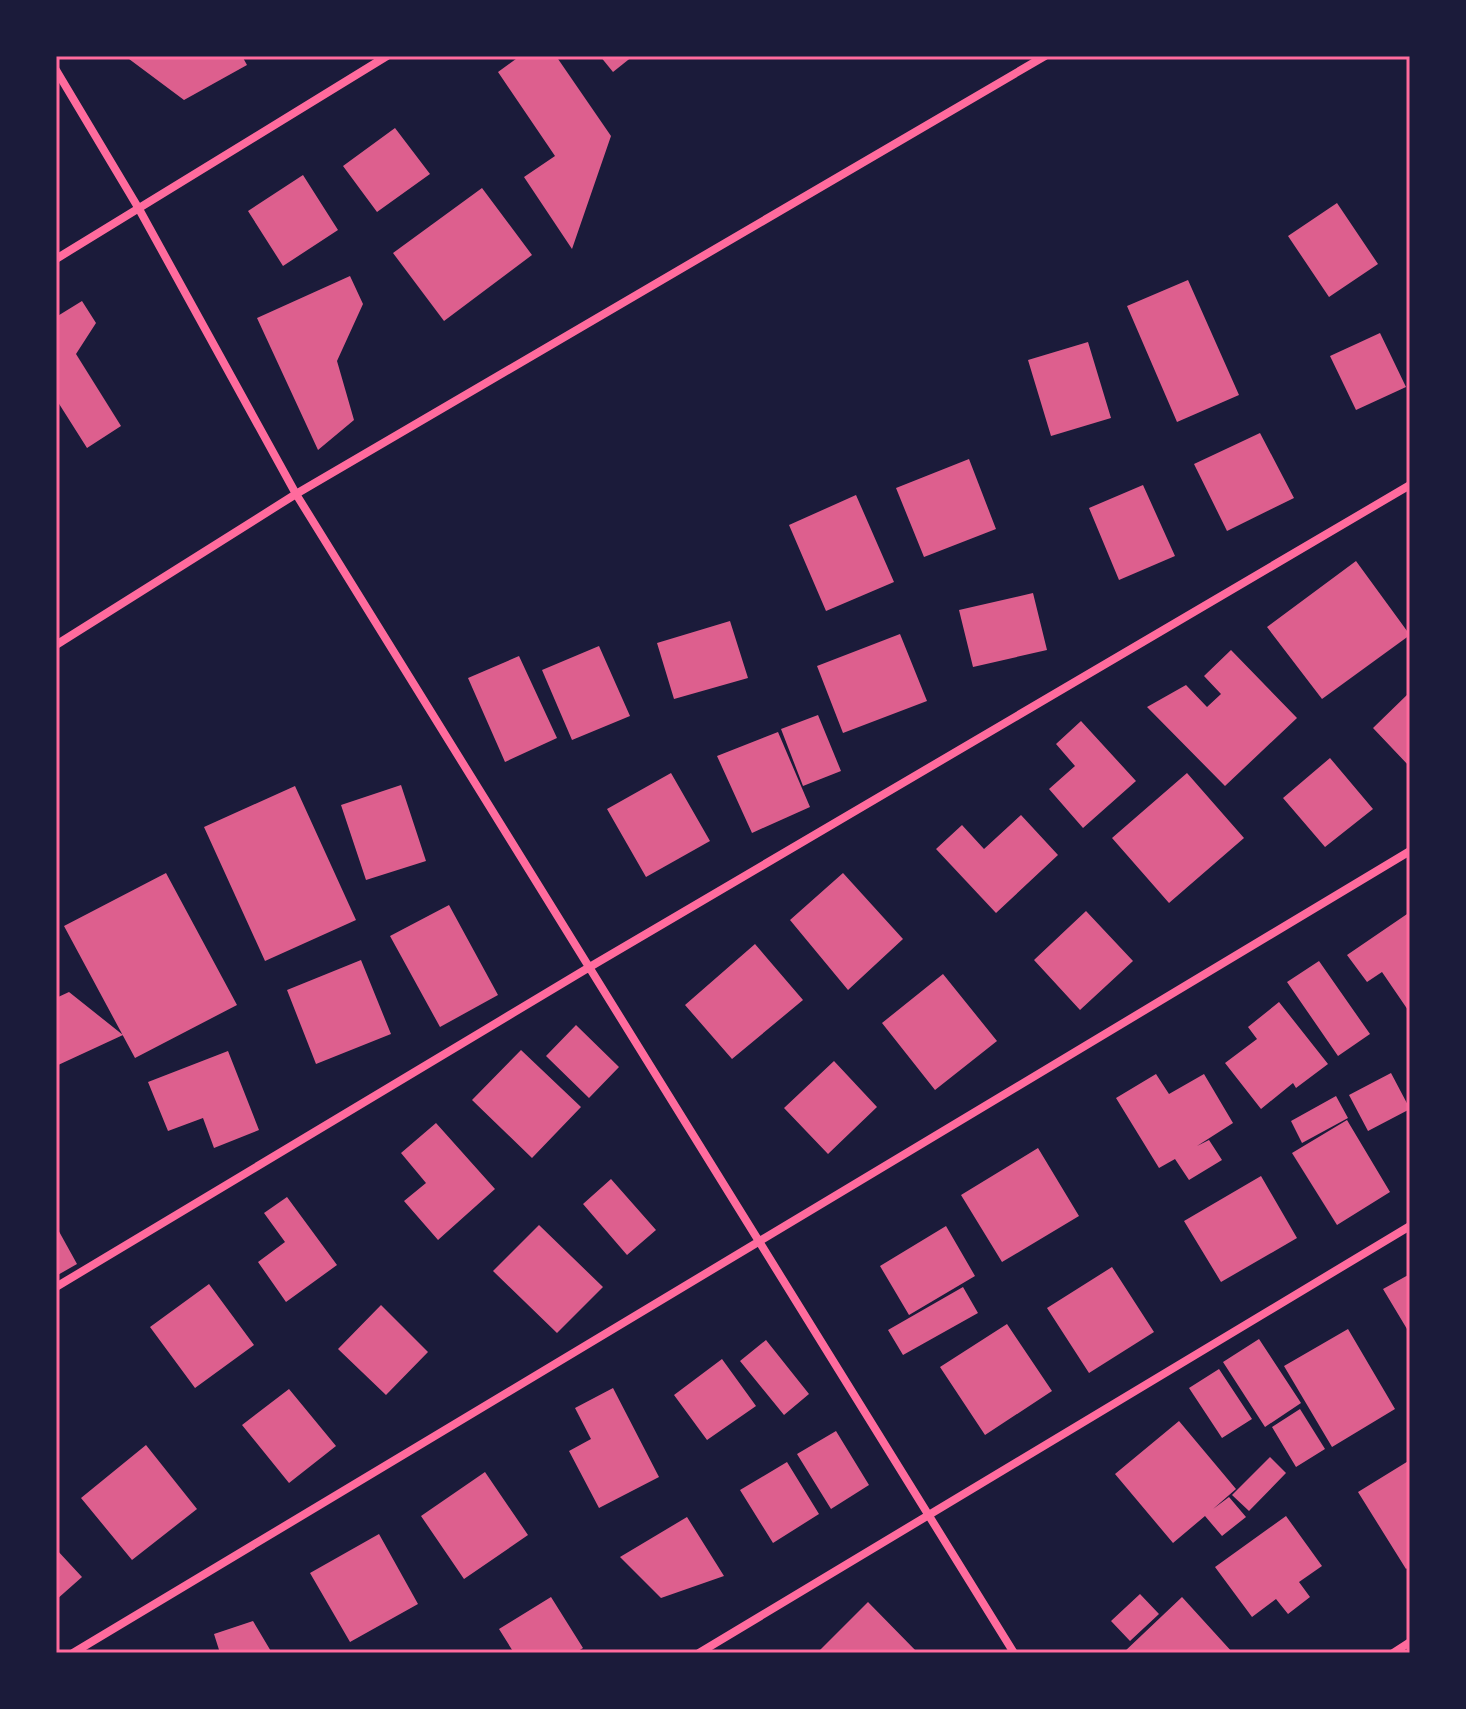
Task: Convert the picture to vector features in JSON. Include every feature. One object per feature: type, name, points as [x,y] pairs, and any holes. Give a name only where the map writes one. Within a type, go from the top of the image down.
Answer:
[{"type":"street","points":[[56,259],[387,56]]},
{"type":"street","points":[[56,645],[296,494],[1045,56]]},
{"type":"street","points":[[56,70],[139,209],[296,494],[1014,1653]]},
{"type":"street","points":[[56,1287],[588,968],[1410,485]]},
{"type":"street","points":[[73,1653],[1410,851]]},
{"type":"street","points":[[699,1653],[1410,1226]]},
{"type":"street","points":[[1393,1653],[1410,1642]]},
{"type":"building","points":[[125,56],[242,56],[247,65],[184,100]]},
{"type":"building","points":[[520,56],[556,56],[611,136],[572,249],[524,177],[555,156],[498,72]]},
{"type":"building","points":[[600,56],[633,56],[613,72]]},
{"type":"building","points":[[395,128],[430,174],[377,212],[343,166]]},
{"type":"building","points":[[303,175],[338,230],[283,266],[248,211]]},
{"type":"building","points":[[482,188],[532,255],[444,321],[393,253]]},
{"type":"building","points":[[1337,203],[1378,264],[1329,297],[1288,236]]},
{"type":"building","points":[[350,276],[363,304],[337,361],[354,420],[318,450],[257,318]]},
{"type":"building","points":[[1188,280],[1239,395],[1177,422],[1127,306]]},
{"type":"building","points":[[82,301],[96,323],[76,354],[121,426],[87,448],[56,399],[56,317]]},
{"type":"building","points":[[1380,333],[1406,387],[1356,410],[1330,356]]},
{"type":"building","points":[[1088,342],[1111,418],[1051,436],[1028,360]]},
{"type":"building","points":[[1260,433],[1294,498],[1227,531],[1194,464]]},
{"type":"building","points":[[969,459],[996,529],[924,557],[896,488]]},
{"type":"building","points":[[1143,485],[1175,556],[1119,580],[1089,508]]},
{"type":"building","points":[[856,495],[894,582],[826,611],[789,525]]},
{"type":"building","points":[[1356,561],[1410,635],[1322,699],[1267,627]]},
{"type":"building","points":[[1033,593],[1047,650],[973,667],[959,610]]},
{"type":"building","points":[[730,621],[748,678],[674,699],[657,643]]},
{"type":"building","points":[[900,634],[927,701],[843,733],[817,666]]},
{"type":"building","points":[[599,646],[630,716],[572,740],[542,670]]},
{"type":"building","points":[[1231,650],[1297,718],[1225,786],[1147,707],[1186,685],[1207,707],[1221,694],[1204,676]]},
{"type":"building","points":[[519,656],[557,738],[505,762],[468,678]]},
{"type":"building","points":[[1410,692],[1410,767],[1373,728]]},
{"type":"building","points":[[818,715],[841,771],[803,786],[781,729]]},
{"type":"building","points":[[1081,721],[1136,781],[1083,828],[1049,789],[1075,766],[1056,744]]},
{"type":"building","points":[[778,732],[810,807],[752,833],[717,756]]},
{"type":"building","points":[[1330,758],[1373,809],[1325,847],[1283,798]]},
{"type":"building","points":[[671,773],[710,841],[646,877],[607,809]]},
{"type":"building","points":[[1187,773],[1244,838],[1169,903],[1112,838]]},
{"type":"building","points":[[401,785],[426,861],[366,880],[341,805]]},
{"type":"building","points":[[295,786],[356,920],[265,961],[204,827]]},
{"type":"building","points":[[1021,815],[1058,855],[996,913],[936,849],[962,825],[984,849]]},
{"type":"building","points":[[166,873],[237,1005],[135,1058],[64,926]]},
{"type":"building","points":[[843,873],[903,939],[848,990],[790,920]]},
{"type":"building","points":[[449,905],[498,995],[440,1027],[390,936]]},
{"type":"building","points":[[1086,911],[1133,961],[1080,1010],[1034,960]]},
{"type":"building","points":[[1410,912],[1410,1013],[1382,972],[1367,982],[1347,955]]},
{"type":"building","points":[[755,944],[803,1000],[732,1059],[685,1005]]},
{"type":"building","points":[[361,960],[391,1034],[316,1064],[287,990]]},
{"type":"building","points":[[1319,961],[1370,1034],[1338,1056],[1287,982]]},
{"type":"building","points":[[943,974],[997,1041],[935,1090],[882,1023]]},
{"type":"building","points":[[69,992],[123,1035],[56,1066],[56,998]]},
{"type":"building","points":[[1279,1002],[1328,1064],[1296,1088],[1293,1083],[1261,1109],[1225,1063],[1257,1039],[1248,1027]]},
{"type":"building","points":[[576,1025],[619,1067],[589,1098],[546,1056]]},
{"type":"building","points":[[521,1050],[581,1107],[532,1158],[472,1100]]},
{"type":"building","points":[[228,1051],[259,1130],[214,1148],[203,1118],[168,1131],[148,1082]]},
{"type":"building","points":[[834,1061],[877,1107],[828,1154],[784,1108]]},
{"type":"building","points":[[1391,1073],[1410,1109],[1368,1131],[1349,1095]]},
{"type":"building","points":[[1156,1074],[1169,1094],[1204,1074],[1233,1123],[1197,1146],[1209,1140],[1222,1160],[1189,1180],[1175,1159],[1159,1168],[1116,1098]]},
{"type":"building","points":[[1336,1096],[1348,1118],[1302,1143],[1291,1121]]},
{"type":"building","points":[[1347,1120],[1390,1192],[1337,1225],[1292,1153]]},
{"type":"building","points":[[436,1123],[495,1189],[438,1240],[404,1201],[426,1183],[401,1153]]},
{"type":"building","points":[[1038,1148],[1079,1216],[1002,1262],[961,1195]]},
{"type":"building","points":[[1261,1176],[1297,1238],[1221,1282],[1184,1221]]},
{"type":"building","points":[[611,1179],[656,1230],[627,1255],[583,1204]]},
{"type":"building","points":[[287,1197],[337,1265],[286,1302],[258,1262],[285,1242],[264,1213]]},
{"type":"building","points":[[539,1225],[603,1287],[557,1333],[493,1271]]},
{"type":"building","points":[[56,1226],[77,1264],[56,1276]]},
{"type":"building","points":[[946,1226],[975,1276],[909,1315],[880,1266]]},
{"type":"building","points":[[1112,1267],[1154,1332],[1089,1373],[1047,1308]]},
{"type":"building","points":[[1410,1274],[1410,1334],[1383,1289]]},
{"type":"building","points":[[209,1284],[254,1345],[195,1388],[150,1327]]},
{"type":"building","points":[[963,1287],[978,1313],[903,1355],[888,1330]]},
{"type":"building","points":[[381,1305],[428,1352],[386,1395],[338,1349]]},
{"type":"building","points":[[1007,1324],[1052,1391],[985,1435],[940,1367]]},
{"type":"building","points":[[1348,1329],[1395,1409],[1332,1447],[1284,1366]]},
{"type":"building","points":[[1259,1339],[1301,1403],[1265,1427],[1223,1362]]},
{"type":"building","points":[[766,1340],[809,1394],[784,1415],[740,1361]]},
{"type":"building","points":[[722,1359],[756,1406],[707,1440],[674,1395]]},
{"type":"building","points":[[1219,1369],[1252,1419],[1222,1438],[1189,1388]]},
{"type":"building","points":[[613,1388],[659,1477],[599,1508],[569,1451],[591,1439],[575,1408]]},
{"type":"building","points":[[289,1389],[336,1446],[289,1483],[242,1425]]},
{"type":"building","points":[[1300,1409],[1325,1449],[1296,1467],[1272,1427]]},
{"type":"building","points":[[1179,1421],[1236,1489],[1213,1509],[1229,1497],[1246,1517],[1222,1536],[1205,1516],[1173,1543],[1115,1474]]},
{"type":"building","points":[[836,1431],[869,1485],[831,1509],[797,1454]]},
{"type":"building","points":[[146,1445],[197,1509],[132,1560],[81,1498]]},
{"type":"building","points":[[1270,1457],[1286,1473],[1249,1511],[1232,1495]]},
{"type":"building","points":[[1410,1460],[1410,1566],[1406,1569],[1358,1492]]},
{"type":"building","points":[[787,1462],[819,1514],[773,1543],[740,1490]]},
{"type":"building","points":[[485,1472],[528,1535],[464,1579],[421,1516]]},
{"type":"building","points":[[1286,1516],[1322,1566],[1299,1582],[1310,1597],[1288,1614],[1276,1599],[1252,1617],[1215,1567]]},
{"type":"building","points":[[687,1517],[724,1576],[661,1598],[620,1557]]},
{"type":"building","points":[[379,1534],[418,1604],[350,1642],[310,1573]]},
{"type":"building","points":[[56,1549],[82,1577],[56,1600]]},
{"type":"building","points":[[1140,1594],[1159,1614],[1130,1641],[1111,1621]]},
{"type":"building","points":[[551,1597],[583,1648],[575,1653],[514,1653],[499,1629]]},
{"type":"building","points":[[1182,1597],[1233,1653],[1123,1653]]},
{"type":"building","points":[[868,1602],[918,1653],[817,1653]]},
{"type":"building","points":[[253,1621],[272,1653],[220,1653],[214,1634]]}]
